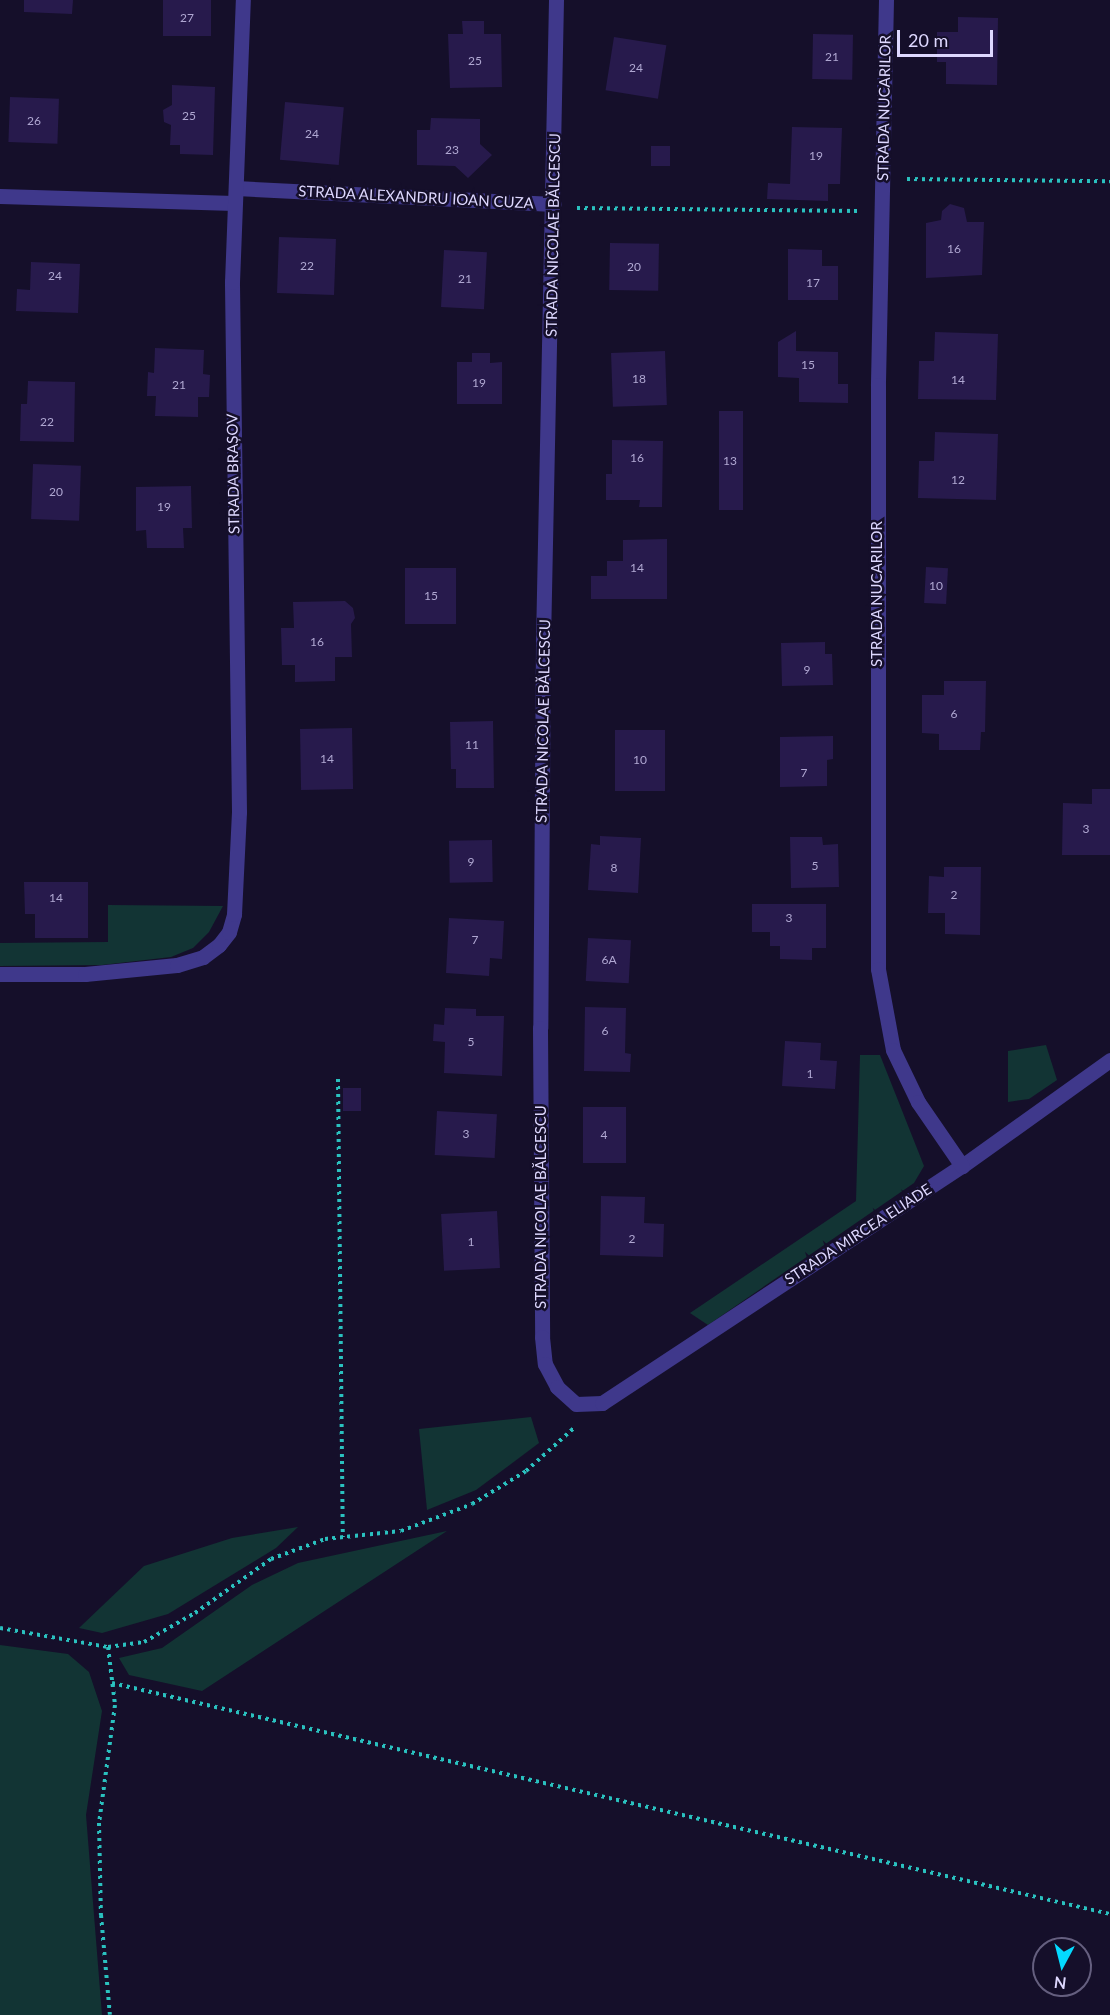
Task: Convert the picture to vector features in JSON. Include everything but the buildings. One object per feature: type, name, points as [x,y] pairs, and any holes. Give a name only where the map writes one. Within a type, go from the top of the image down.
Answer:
[{"type":"street","name":"STRADA BRAȘOV","points":[[0,974],[85,974],[177,965],[203,957],[219,945],[229,932],[234,914],[239,812],[233,467],[235,195],[243,0]]},
{"type":"street","name":"STRADA NICOLAE BĂLCESCU","points":[[556,0],[554,204],[543,643],[542,1337],[544,1364],[557,1387],[576,1404],[602,1403]]},
{"type":"street","name":"STRADA NUCARILOR","points":[[886,0],[878,385],[878,969],[893,1050],[918,1102],[962,1166]]},
{"type":"street","name":"STRADA ALEXANDRU IOAN CUZA","points":[[0,196],[235,195],[554,204]]},
{"type":"street","name":"STRADA MIRCEA ELIADE","points":[[602,1403],[962,1166],[1110,1060]]},
{"type":"path","points":[[883,178],[1110,181]]},
{"type":"path","name":"STRADA ALEXANDRU IOAN CUZA","points":[[554,204],[578,208],[883,212]]},
{"type":"path","points":[[338,1079],[343,1537]]},
{"type":"path","points":[[0,1628],[108,1647],[144,1642],[195,1613],[272,1559],[325,1539],[401,1531],[472,1504],[526,1471],[602,1403]]},
{"type":"path","points":[[108,1647],[112,1683],[113,1743],[99,1823],[101,1915],[110,2015]]},
{"type":"path","points":[[112,1683],[1110,1914]]},
{"type":"green space","points":[[108,905],[223,906],[209,932],[193,948],[171,957],[102,965],[0,966],[0,943],[108,942]]},
{"type":"green space","points":[[1046,1045],[1057,1080],[1029,1099],[1008,1102],[1008,1051]]},
{"type":"green space","points":[[860,1055],[880,1055],[924,1166],[914,1183],[708,1325],[690,1313],[856,1201]]},
{"type":"green space","points":[[531,1417],[539,1443],[476,1490],[427,1510],[419,1429]]},
{"type":"green space","points":[[298,1527],[276,1548],[168,1614],[102,1633],[79,1628],[144,1566],[232,1538]]},
{"type":"green space","points":[[447,1531],[202,1691],[129,1675],[119,1658],[162,1648],[252,1585],[298,1563]]},
{"type":"green space","points":[[0,1645],[68,1654],[89,1672],[102,1711],[86,1815],[102,2015],[0,2015]]}]
